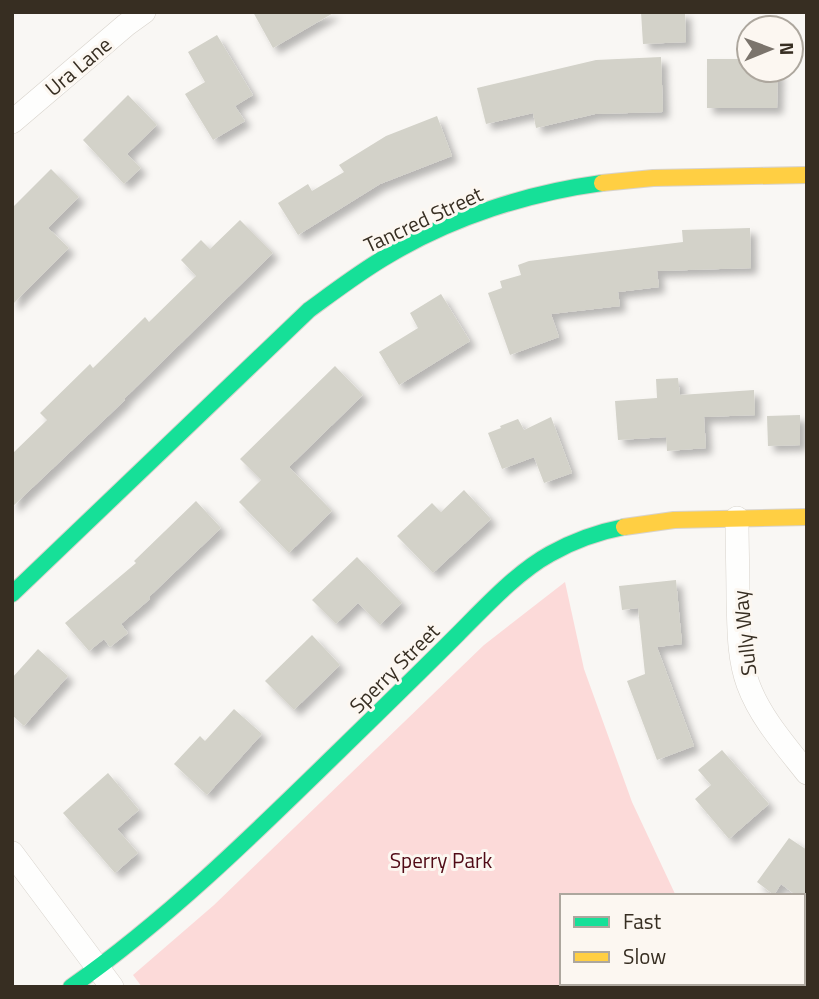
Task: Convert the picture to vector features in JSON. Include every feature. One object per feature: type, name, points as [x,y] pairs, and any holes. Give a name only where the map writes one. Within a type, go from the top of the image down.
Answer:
[{"type":"street","name":"Ura Lane","points":[[12,122],[144,12]]},
{"type":"street","name":"Tancred Street","points":[[12,594],[309,310],[362,271],[408,244],[516,201],[570,188],[626,180],[807,175]]},
{"type":"street","name":"Sperry Street","points":[[71,987],[105,978],[158,921],[222,863],[483,610],[521,575],[548,555],[576,541],[629,525],[672,520],[807,517]]},
{"type":"street","name":"Sully Way","points":[[737,518],[741,654],[747,682],[772,728],[807,773]]},
{"type":"street","points":[[12,853],[105,978]]},
{"type":"green space","name":"Sperry Park","points":[[565,582],[584,669],[632,802],[675,894],[560,894],[560,985],[696,985],[142,987],[133,975],[214,905],[484,645]]},
{"type":"building","points":[[253,12],[335,12],[273,48]]},
{"type":"building","points":[[641,12],[685,12],[686,42],[643,44]]},
{"type":"building","points":[[217,35],[253,95],[235,106],[245,121],[213,140],[185,94],[205,82],[188,52]]},
{"type":"building","points":[[661,57],[663,112],[595,114],[536,128],[533,113],[486,124],[477,88],[596,60]]},
{"type":"building","points":[[707,59],[735,59],[735,84],[778,84],[777,108],[707,108]]},
{"type":"building","points":[[128,95],[157,125],[127,154],[141,168],[124,184],[83,140]]},
{"type":"building","points":[[437,116],[452,156],[380,184],[298,235],[278,203],[308,184],[312,191],[344,172],[339,165],[386,136]]},
{"type":"building","points":[[51,169],[79,197],[48,228],[69,248],[12,305],[12,208]]},
{"type":"building","points":[[240,220],[273,253],[125,400],[12,507],[12,454],[47,420],[40,413],[90,364],[93,368],[145,317],[149,322],[196,276],[181,260],[201,240],[210,249]]},
{"type":"building","points":[[750,228],[751,268],[657,271],[659,287],[618,292],[620,306],[551,314],[559,337],[510,355],[488,293],[502,288],[500,281],[521,275],[518,265],[529,261],[683,242],[682,230]]},
{"type":"building","points":[[441,294],[470,341],[399,385],[379,352],[418,328],[410,313]]},
{"type":"building","points":[[335,366],[363,395],[289,467],[332,511],[289,553],[239,502],[261,480],[240,459]]},
{"type":"building","points":[[678,378],[680,395],[754,390],[755,415],[704,417],[706,448],[667,451],[666,437],[618,440],[615,401],[657,398],[656,379]]},
{"type":"building","points":[[800,415],[800,445],[768,446],[767,416]]},
{"type":"building","points":[[551,417],[572,473],[544,483],[534,457],[502,469],[488,433],[518,419],[524,430]]},
{"type":"building","points":[[464,490],[491,519],[433,573],[397,536],[432,503],[441,512]]},
{"type":"building","points":[[196,501],[221,528],[121,624],[128,633],[110,647],[104,639],[89,651],[65,623],[136,563],[134,561]]},
{"type":"building","points":[[357,557],[402,603],[380,625],[358,603],[336,624],[312,600]]},
{"type":"building","points":[[676,580],[682,644],[657,647],[694,746],[657,760],[627,681],[645,674],[638,608],[622,610],[619,586]]},
{"type":"building","points":[[312,635],[340,665],[294,710],[265,681]]},
{"type":"building","points":[[38,649],[68,676],[24,726],[12,715],[12,678]]},
{"type":"building","points":[[234,709],[262,734],[207,795],[174,764],[200,736],[205,741]]},
{"type":"building","points":[[722,750],[769,804],[729,839],[695,799],[711,785],[698,770]]},
{"type":"building","points":[[108,773],[139,810],[117,829],[138,853],[115,873],[63,813]]},
{"type":"building","points":[[789,838],[807,850],[807,903],[805,894],[794,894],[781,884],[773,894],[757,882]]},
{"type":"traffic: fast","points":[[12,594],[309,310],[348,281],[413,241],[465,218],[546,193],[602,183]]},
{"type":"traffic: fast","points":[[71,987],[142,933],[210,874],[513,580],[568,545],[595,534],[624,527]]},
{"type":"traffic: slow","points":[[602,183],[653,178],[807,175]]},
{"type":"traffic: slow","points":[[624,527],[674,520],[807,517]]}]
